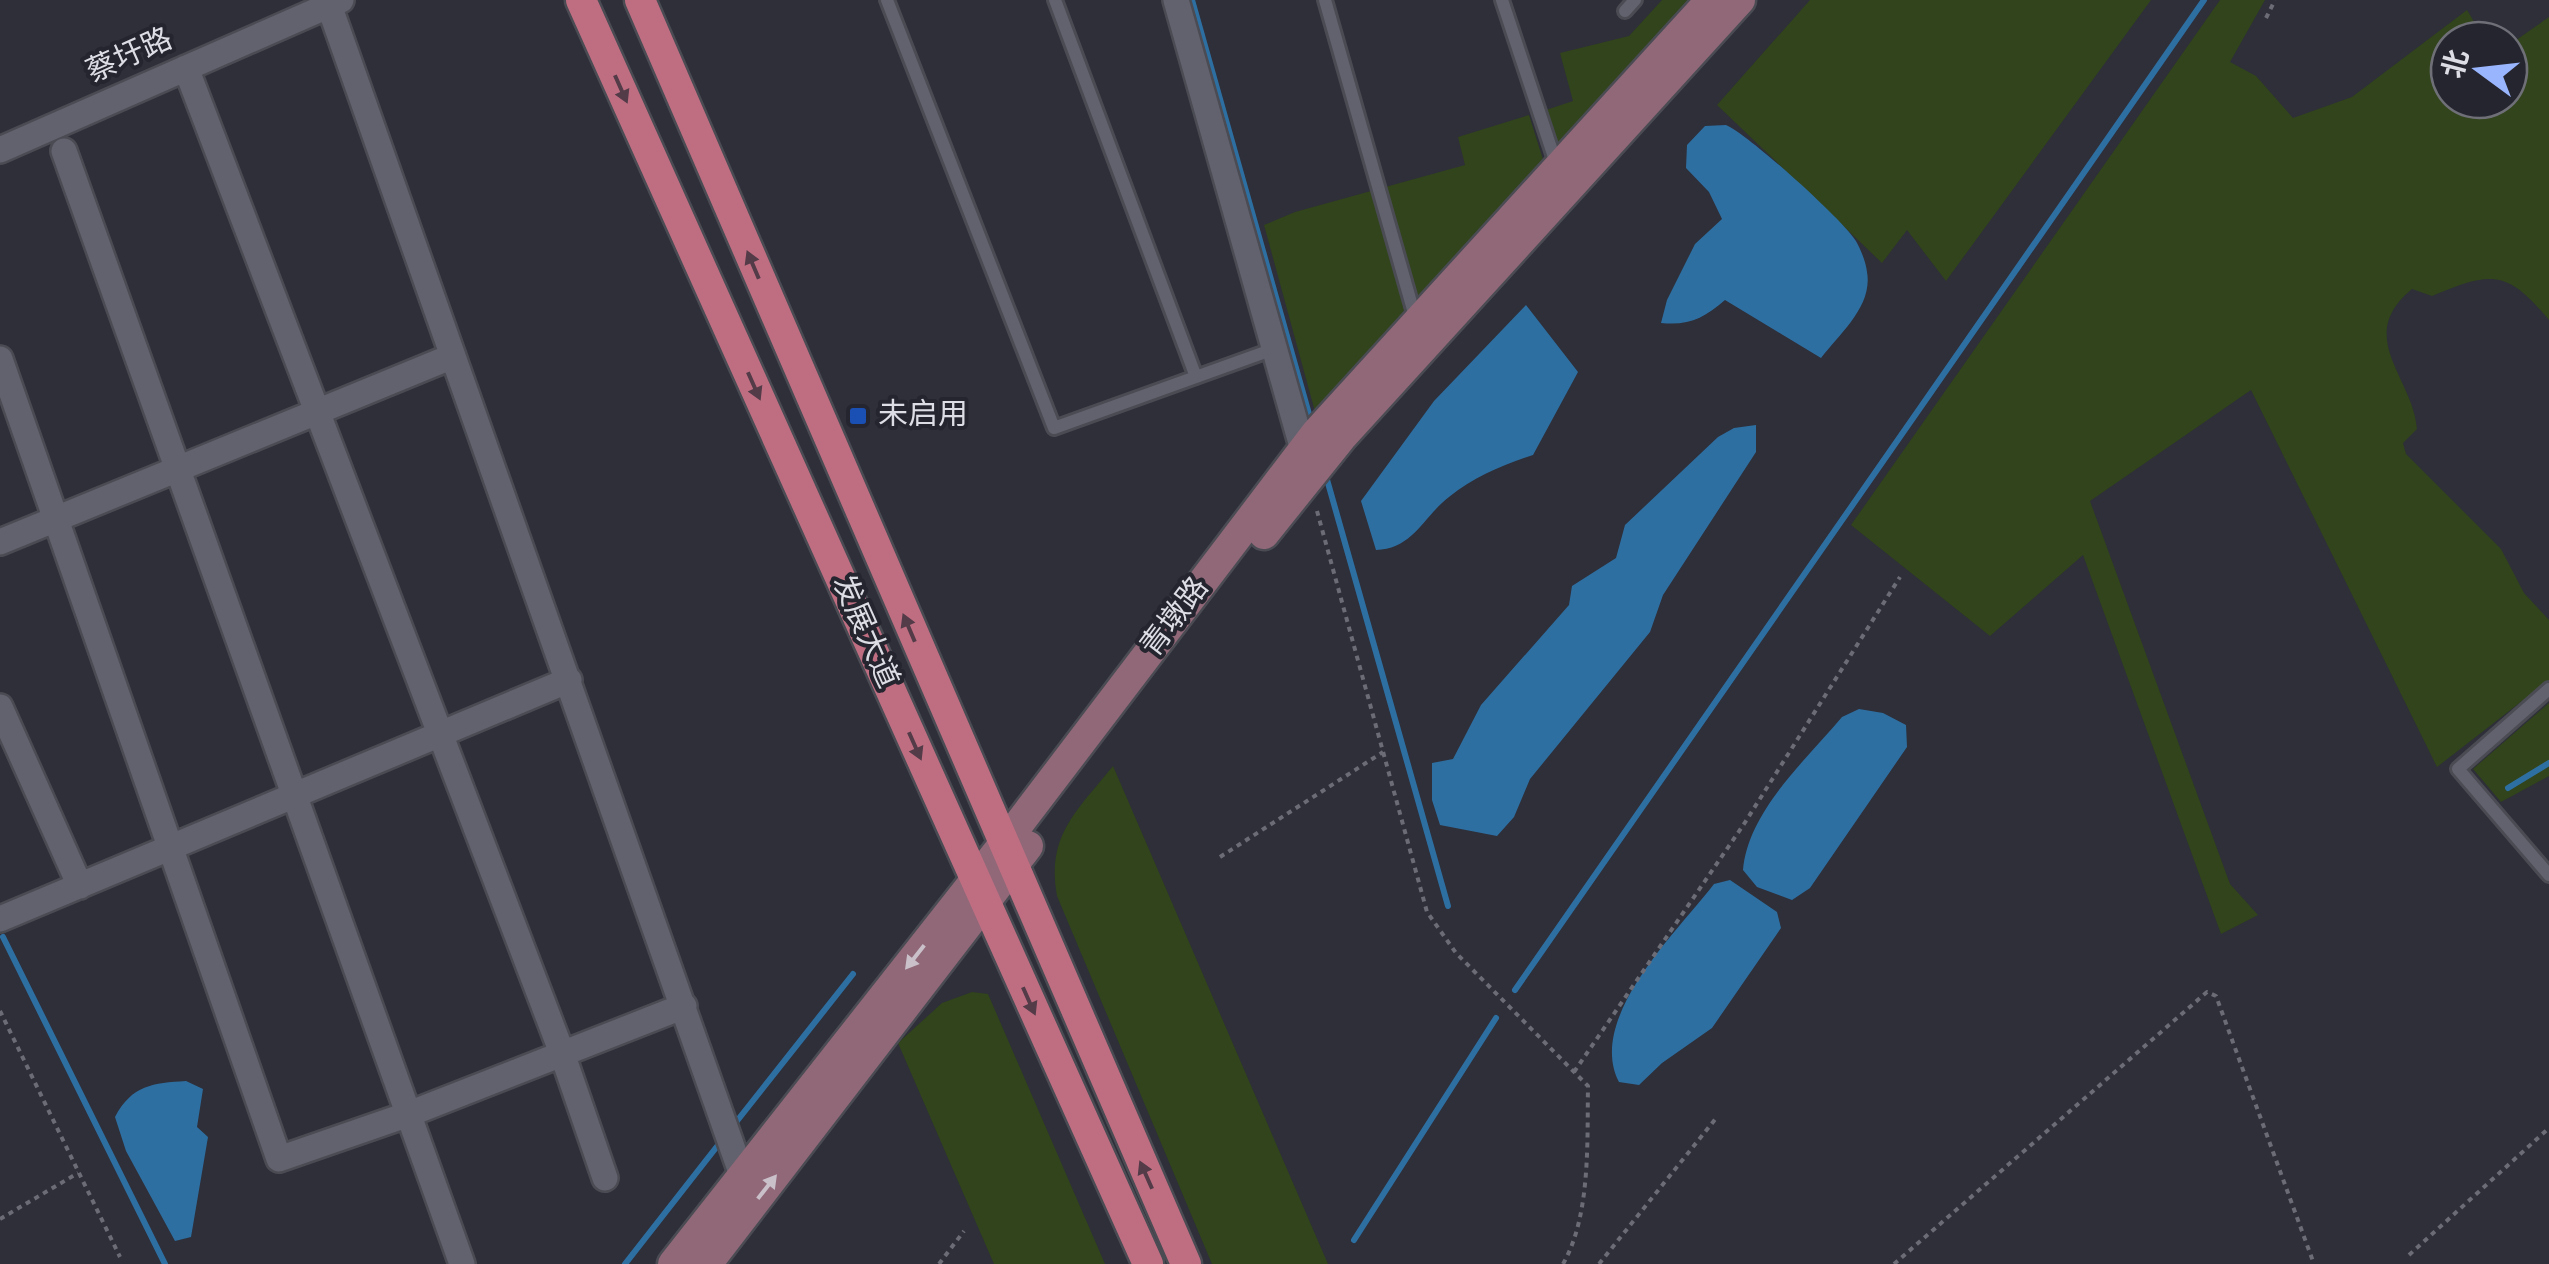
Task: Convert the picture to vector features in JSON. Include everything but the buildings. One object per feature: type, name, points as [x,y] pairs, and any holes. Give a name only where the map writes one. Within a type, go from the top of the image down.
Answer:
[{"type":"main road","name":"发展大道","points":[[581,0],[1148,1264]]},
{"type":"main road","name":"发展大道","points":[[640,0],[1186,1264]]},
{"type":"main road","name":"青墩路","points":[[1306,465],[1562,180],[1712,0]]},
{"type":"main road","name":"青墩路","points":[[707,1264],[980,892],[1418,322],[1740,0]]},
{"type":"main road","name":"青墩路","points":[[672,1264],[980,892]]},
{"type":"street","points":[[1176,0],[1306,465]]},
{"type":"street","points":[[334,3],[742,1175]]},
{"type":"street","name":"蔡圩路","points":[[0,150],[334,3]]},
{"type":"street","points":[[186,68],[562,1053],[605,1178]]},
{"type":"street","points":[[64,151],[462,1264]]},
{"type":"street","points":[[0,542],[454,356]]},
{"type":"street","points":[[0,359],[279,1159],[408,1114],[684,1006]]},
{"type":"street","points":[[0,919],[570,680]]},
{"type":"street","points":[[0,707],[80,886]]},
{"type":"lane","points":[[887,0],[1054,428],[1274,349]]},
{"type":"lane","points":[[1055,0],[1196,377]]},
{"type":"lane","points":[[1325,0],[1372,156],[1412,315],[1418,322]]},
{"type":"lane","points":[[1502,0],[1562,180]]},
{"type":"lane","points":[[1624,12],[1635,0]]},
{"type":"lane","points":[[2549,689],[2458,769],[2549,874]]},
{"type":"path","points":[[2266,18],[2275,0]]},
{"type":"path","points":[[1306,465],[1427,912],[1456,953],[1588,1086],[1587,1141],[1574,1244],[1563,1264]]},
{"type":"path","points":[[1574,1072],[1744,824],[1900,577]]},
{"type":"path","points":[[1220,857],[1383,752]]},
{"type":"path","points":[[1894,1264],[2207,992],[2216,996],[2314,1264]]},
{"type":"path","points":[[0,1011],[120,1257]]},
{"type":"path","points":[[1599,1264],[1717,1117]]},
{"type":"path","points":[[2409,1255],[2549,1128]]},
{"type":"path","points":[[0,1219],[78,1172]]},
{"type":"path","points":[[939,1264],[964,1232]]},
{"type":"green space","points":[[1662,0],[1699,0],[1559,153],[1546,110],[1573,101],[1560,53],[1629,36]]},
{"type":"green space","points":[[1810,0],[2151,0],[1946,281],[1907,230],[1882,263],[1717,105]]},
{"type":"green space","points":[[2220,0],[2265,0],[2230,62],[2256,76],[2293,118],[2352,97],[2429,39],[2429,120],[2529,120],[2529,31],[2549,17],[2549,320],[2509,283],[2484,279],[2432,296],[2412,289],[2395,307],[2387,341],[2417,429],[2403,443],[2406,454],[2501,549],[2524,593],[2549,620],[2549,680],[2437,767],[2251,390],[2090,501],[2230,884],[2258,915],[2221,934],[2083,555],[1990,636],[1851,525]]},
{"type":"green space","points":[[2467,10],[2473,20],[2454,20]]},
{"type":"green space","points":[[1529,115],[1546,169],[1317,419],[1264,225],[1295,212],[1465,165],[1458,137]]},
{"type":"green space","points":[[2549,703],[2549,776],[2501,802],[2473,769]]},
{"type":"green space","points":[[1113,766],[1328,1264],[1212,1264],[1057,896],[1056,856],[1060,840],[1077,811]]},
{"type":"green space","points":[[972,992],[988,994],[1105,1264],[994,1264],[898,1043],[942,1003]]},
{"type":"water","points":[[1726,125],[1811,194],[1853,237],[1862,253],[1868,284],[1865,296],[1821,358],[1725,300],[1696,319],[1661,323],[1667,300],[1695,244],[1722,219],[1709,192],[1686,168],[1687,145],[1705,126]]},
{"type":"water","points":[[1526,305],[1578,372],[1533,455],[1468,483],[1440,505],[1409,538],[1376,550],[1361,501],[1434,401]]},
{"type":"water","points":[[1756,425],[1756,452],[1663,595],[1650,632],[1530,779],[1514,817],[1497,836],[1440,825],[1432,800],[1432,763],[1453,759],[1481,705],[1569,605],[1572,586],[1616,558],[1625,525],[1718,437],[1734,428]]},
{"type":"water","points":[[1859,709],[1883,713],[1906,725],[1907,747],[1810,888],[1792,900],[1757,887],[1743,870],[1747,848],[1767,807],[1842,717]]},
{"type":"water","points":[[1730,880],[1777,912],[1781,928],[1712,1028],[1662,1063],[1639,1085],[1619,1082],[1612,1057],[1615,1031],[1625,1004],[1659,951],[1714,884]]},
{"type":"water","points":[[186,1081],[203,1089],[197,1127],[208,1137],[191,1237],[175,1241],[126,1151],[115,1117],[136,1092]]},
{"type":"waterway","points":[[1192,0],[1311,421]]},
{"type":"waterway","points":[[1515,990],[2204,0]]},
{"type":"waterway","points":[[1326,476],[1448,906]]},
{"type":"waterway","points":[[2508,788],[2549,763]]},
{"type":"waterway","points":[[3,937],[165,1264]]},
{"type":"waterway","points":[[733,1126],[853,974]]},
{"type":"waterway","points":[[1354,1240],[1496,1018]]},
{"type":"waterway","points":[[625,1264],[722,1140]]},
{"type":"place","name":"未启用","points":[[858,416]]}]
